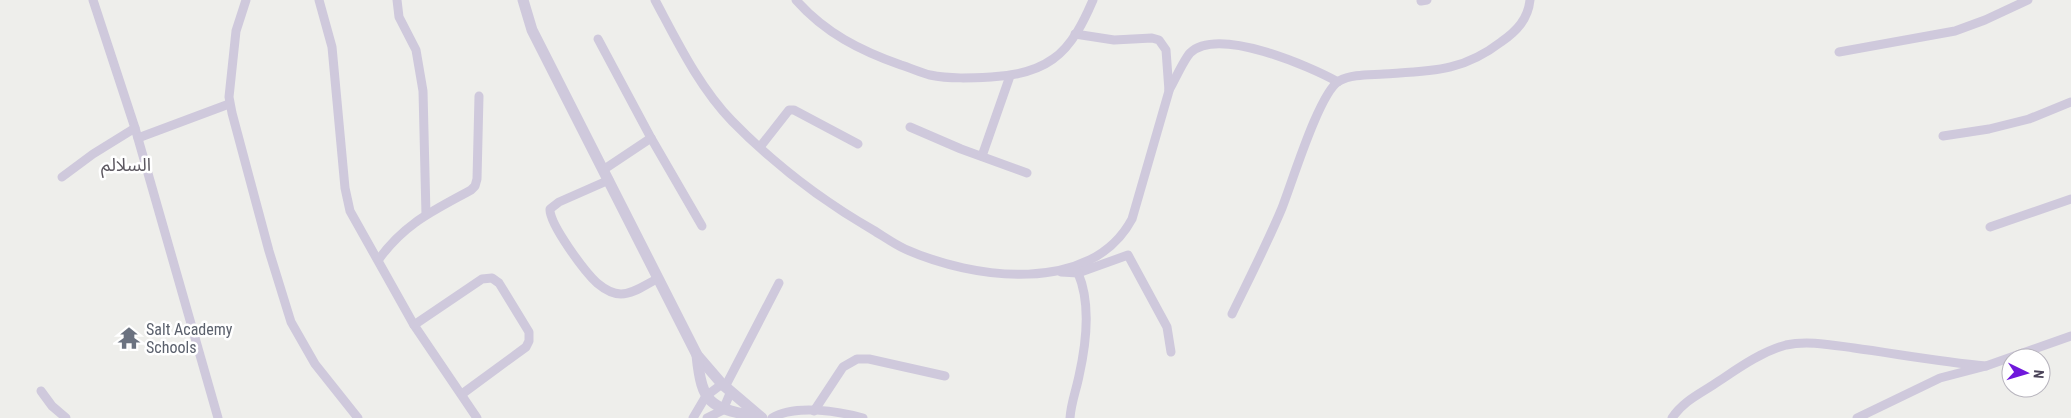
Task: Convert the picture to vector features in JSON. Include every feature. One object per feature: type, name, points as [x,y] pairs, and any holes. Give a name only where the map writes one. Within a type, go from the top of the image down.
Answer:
[{"type":"street","points":[[92,0],[135,128],[218,418]]},
{"type":"street","points":[[246,0],[236,31],[229,104],[269,251],[291,322],[315,364],[358,418]]},
{"type":"street","points":[[319,0],[332,47],[347,200],[358,226],[414,326],[477,418]]},
{"type":"street","points":[[397,0],[399,17],[416,50],[423,91],[426,215]]},
{"type":"street","points":[[523,0],[532,30],[697,355],[726,387],[761,418]]},
{"type":"street","points":[[655,0],[676,40],[708,91],[732,120],[791,175],[831,204],[905,249],[985,272],[1021,274],[1078,273],[1128,255],[1167,327],[1171,352]]},
{"type":"street","points":[[796,0],[814,19],[843,40],[872,55],[930,75],[971,78],[1010,76],[1032,70],[1052,60],[1068,46],[1093,0]]},
{"type":"street","points":[[1232,314],[1282,207],[1313,124],[1330,91],[1338,82],[1358,76],[1426,72],[1459,66],[1486,54],[1517,28],[1528,12],[1530,0]]},
{"type":"street","points":[[1839,52],[1955,31],[1985,20],[2028,0]]},
{"type":"street","points":[[1075,34],[1114,40],[1152,38],[1159,40],[1166,50],[1169,91]]},
{"type":"street","points":[[598,39],[651,138],[702,226]]},
{"type":"street","points":[[1059,272],[1088,261],[1116,243],[1125,233],[1132,219],[1169,91],[1191,53],[1215,43],[1232,43],[1309,66],[1338,82]]},
{"type":"street","points":[[982,156],[1010,76]]},
{"type":"street","points":[[378,259],[399,233],[475,186],[477,179],[479,96]]},
{"type":"street","points":[[1943,136],[2029,119],[2071,102]]},
{"type":"street","points":[[138,138],[229,104]]},
{"type":"street","points":[[760,147],[789,110],[794,110],[858,144]]},
{"type":"street","points":[[910,127],[1027,172]]},
{"type":"street","points":[[62,177],[86,159],[135,128]]},
{"type":"street","points":[[603,170],[651,138]]},
{"type":"street","points":[[608,180],[559,202],[550,209],[550,214],[565,242],[597,282],[607,289],[620,294],[630,293],[657,279]]},
{"type":"street","points":[[1990,227],[2071,199]]},
{"type":"street","points":[[1070,418],[1071,405],[1082,363],[1085,328],[1086,299],[1084,286],[1078,273]]},
{"type":"street","points":[[414,326],[482,279],[492,278],[499,283],[529,332],[529,341],[526,347],[462,394]]},
{"type":"street","points":[[724,410],[726,387],[779,283]]},
{"type":"street","points":[[1857,418],[1940,378],[1986,366],[2071,336]]},
{"type":"street","points":[[1672,418],[1678,409],[1691,398],[1756,358],[1787,345],[1816,343],[1921,357],[1948,363],[1986,366]]},
{"type":"street","points":[[697,355],[699,378],[706,396],[714,405],[724,410],[761,418]]},
{"type":"street","points":[[814,411],[842,367],[857,359],[869,359],[945,376]]},
{"type":"street","points":[[692,418],[706,396],[726,387]]},
{"type":"street","points":[[41,391],[52,406],[66,418]]},
{"type":"street","points":[[706,418],[724,410]]},
{"type":"street","points":[[772,418],[794,410],[844,413],[863,418]]},
{"type":"place","name":"Salt Academy Schools","points":[[129,338]]},
{"type":"district","name":"السلالم","points":[[126,164]]}]
